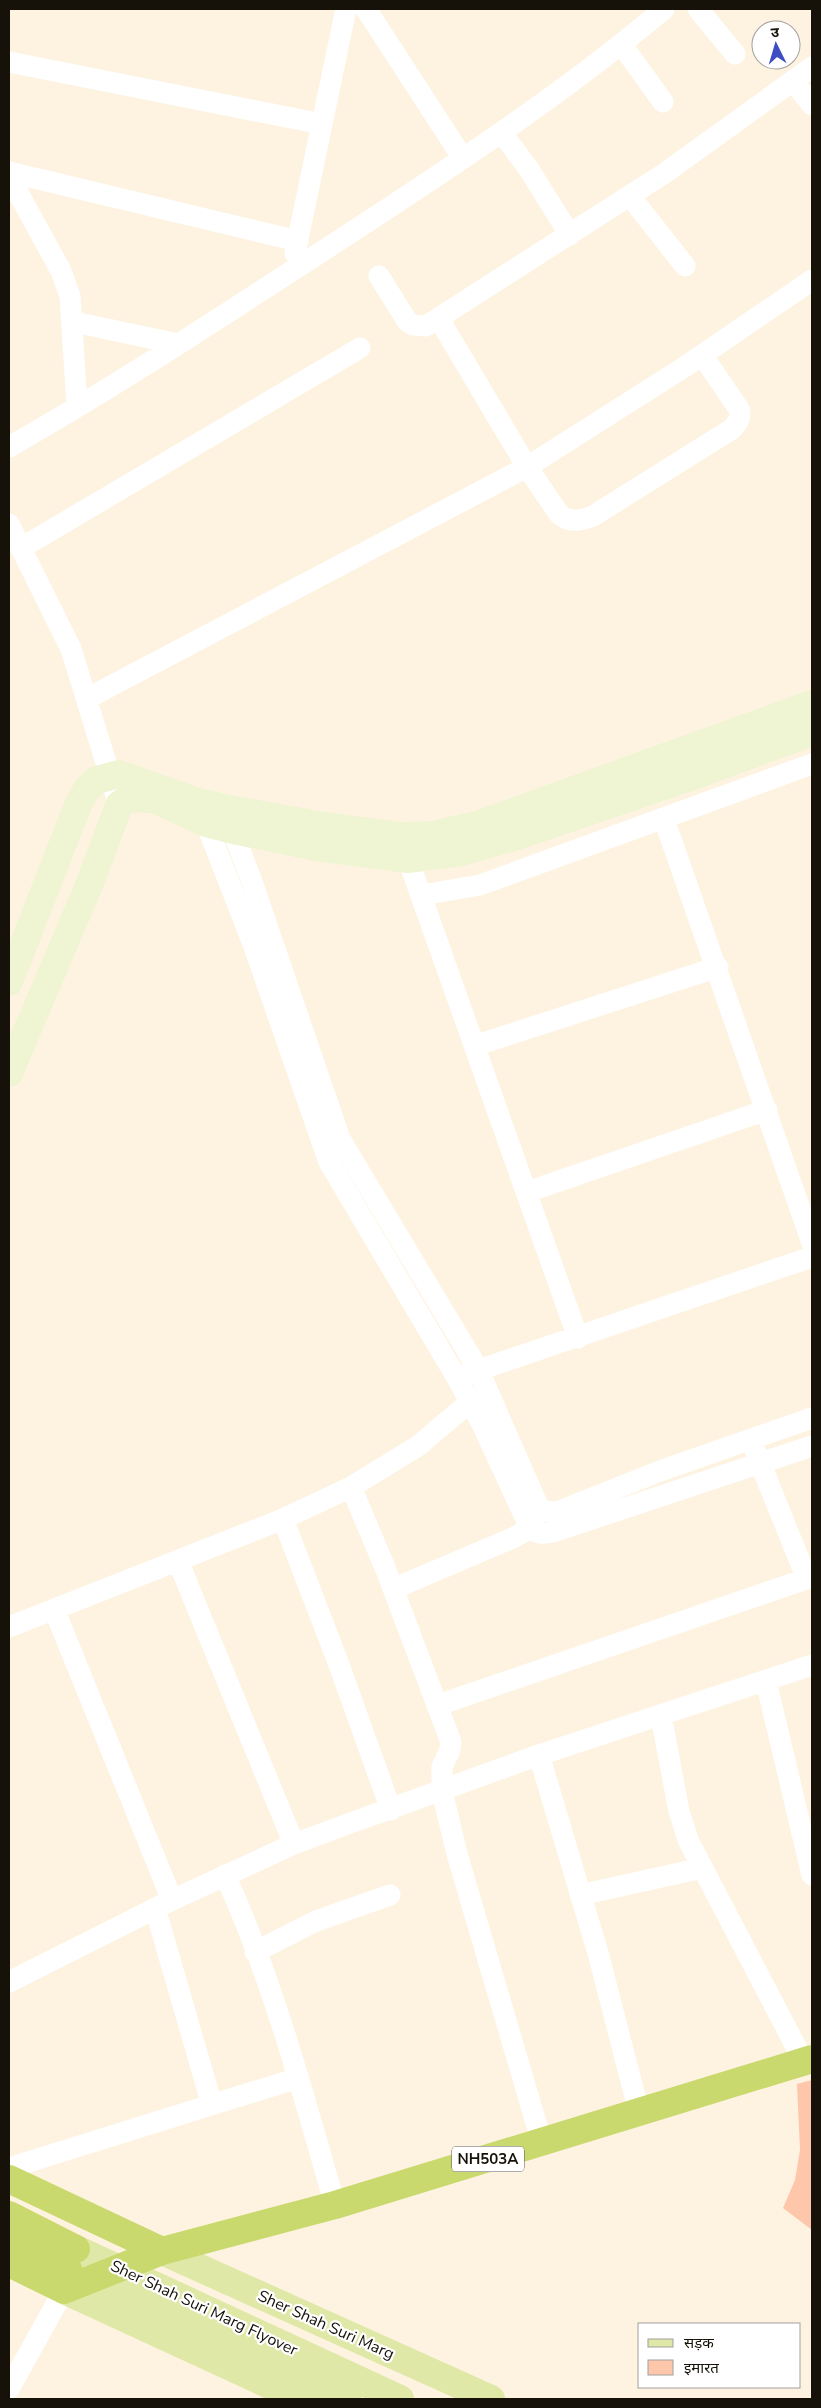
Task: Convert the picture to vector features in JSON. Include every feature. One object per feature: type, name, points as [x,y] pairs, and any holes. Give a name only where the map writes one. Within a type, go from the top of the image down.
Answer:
[{"type":"highway","name":"NH503A","points":[[69,2269],[162,2251],[334,2205],[808,2061]]},
{"type":"highway","points":[[9,2179],[162,2251]]},
{"type":"highway","name":"Sher Shah Suri Marg Flyover","points":[[9,2216],[69,2269]]},
{"type":"highway","name":"Sher Shah Suri Marg Flyover","points":[[9,2239],[69,2269]]},
{"type":"highway","points":[[9,2263],[69,2269]]},
{"type":"main road","name":"Sher Shah Suri Marg","points":[[162,2251],[491,2399]]},
{"type":"main road","points":[[69,2269],[300,2399]]},
{"type":"main road","name":"Sher Shah Suri Marg Flyover","points":[[69,2269],[348,2399]]},
{"type":"main road","name":"Sher Shah Suri Marg Flyover","points":[[69,2269],[400,2399]]},
{"type":"street","points":[[291,271],[346,9]]},
{"type":"street","points":[[366,9],[462,157]]},
{"type":"street","points":[[12,438],[77,405],[178,344],[441,174],[462,157],[502,133],[622,45],[664,9]]},
{"type":"street","points":[[698,9],[734,54]]},
{"type":"street","points":[[622,45],[663,102]]},
{"type":"street","points":[[9,62],[322,124]]},
{"type":"street","points":[[379,276],[407,321],[413,325],[426,326],[630,196],[812,68]]},
{"type":"street","points":[[793,81],[812,105]]},
{"type":"street","points":[[502,133],[528,168],[570,235]]},
{"type":"street","points":[[9,172],[298,240]]},
{"type":"street","points":[[9,176],[67,283],[74,322],[77,405]]},
{"type":"street","points":[[630,196],[684,266]]},
{"type":"street","points":[[88,698],[528,467],[702,355],[812,280]]},
{"type":"street","points":[[439,319],[528,467],[559,514],[565,519],[575,521],[593,516],[732,429],[739,421],[741,415],[739,409],[702,355]]},
{"type":"street","points":[[74,322],[178,344]]},
{"type":"street","points":[[21,548],[360,348]]},
{"type":"street","points":[[9,524],[70,649],[88,698],[119,805]]},
{"type":"street","points":[[9,1073],[90,883],[119,805],[129,798],[154,799],[316,847],[403,847],[462,852],[518,836],[809,742],[802,707],[477,825],[433,836],[403,847]]},
{"type":"street","points":[[422,896],[480,885],[812,764]]},
{"type":"street","points":[[9,982],[78,805],[87,789],[97,780],[110,775],[128,776],[215,816],[340,1139],[478,1369],[539,1508],[544,1511],[557,1512],[660,1471],[752,1441],[812,1418]]},
{"type":"street","points":[[215,816],[253,944],[329,1162],[457,1378],[530,1528],[535,1532],[544,1534],[553,1532],[812,1446]]},
{"type":"street","points":[[664,819],[718,967],[812,1243]]},
{"type":"street","points":[[403,847],[578,1338]]},
{"type":"street","points":[[474,1046],[718,967]]},
{"type":"street","points":[[527,1192],[767,1110]]},
{"type":"street","points":[[457,1378],[478,1369],[578,1338],[812,1257]]},
{"type":"street","points":[[9,1627],[283,1519],[351,1486],[418,1446],[470,1402]]},
{"type":"street","points":[[438,1705],[810,1578],[752,1441]]},
{"type":"street","points":[[351,1486],[451,1742],[450,1750],[442,1767],[442,1791],[457,1854],[542,2143]]},
{"type":"street","points":[[393,1590],[478,1555],[530,1528],[539,1508]]},
{"type":"street","points":[[283,1519],[338,1662],[391,1810]]},
{"type":"street","points":[[178,1561],[294,1844]]},
{"type":"street","points":[[54,1609],[163,1904],[212,2104]]},
{"type":"street","points":[[9,1982],[163,1904],[294,1844],[539,1755],[812,1665]]},
{"type":"street","points":[[766,1681],[812,1875]]},
{"type":"street","points":[[661,1716],[682,1824],[702,1868],[808,2061]]},
{"type":"street","points":[[539,1755],[580,1895],[639,2112]]},
{"type":"street","points":[[580,1895],[702,1868]]},
{"type":"street","points":[[225,1875],[255,1952],[298,2078],[334,2205]]},
{"type":"street","points":[[255,1952],[316,1921],[390,1895]]},
{"type":"street","points":[[9,2168],[298,2078]]},
{"type":"street","points":[[9,2389],[69,2269]]},
{"type":"building","points":[[812,2080],[812,2230],[783,2208],[795,2180],[800,2150],[797,2084]]}]
